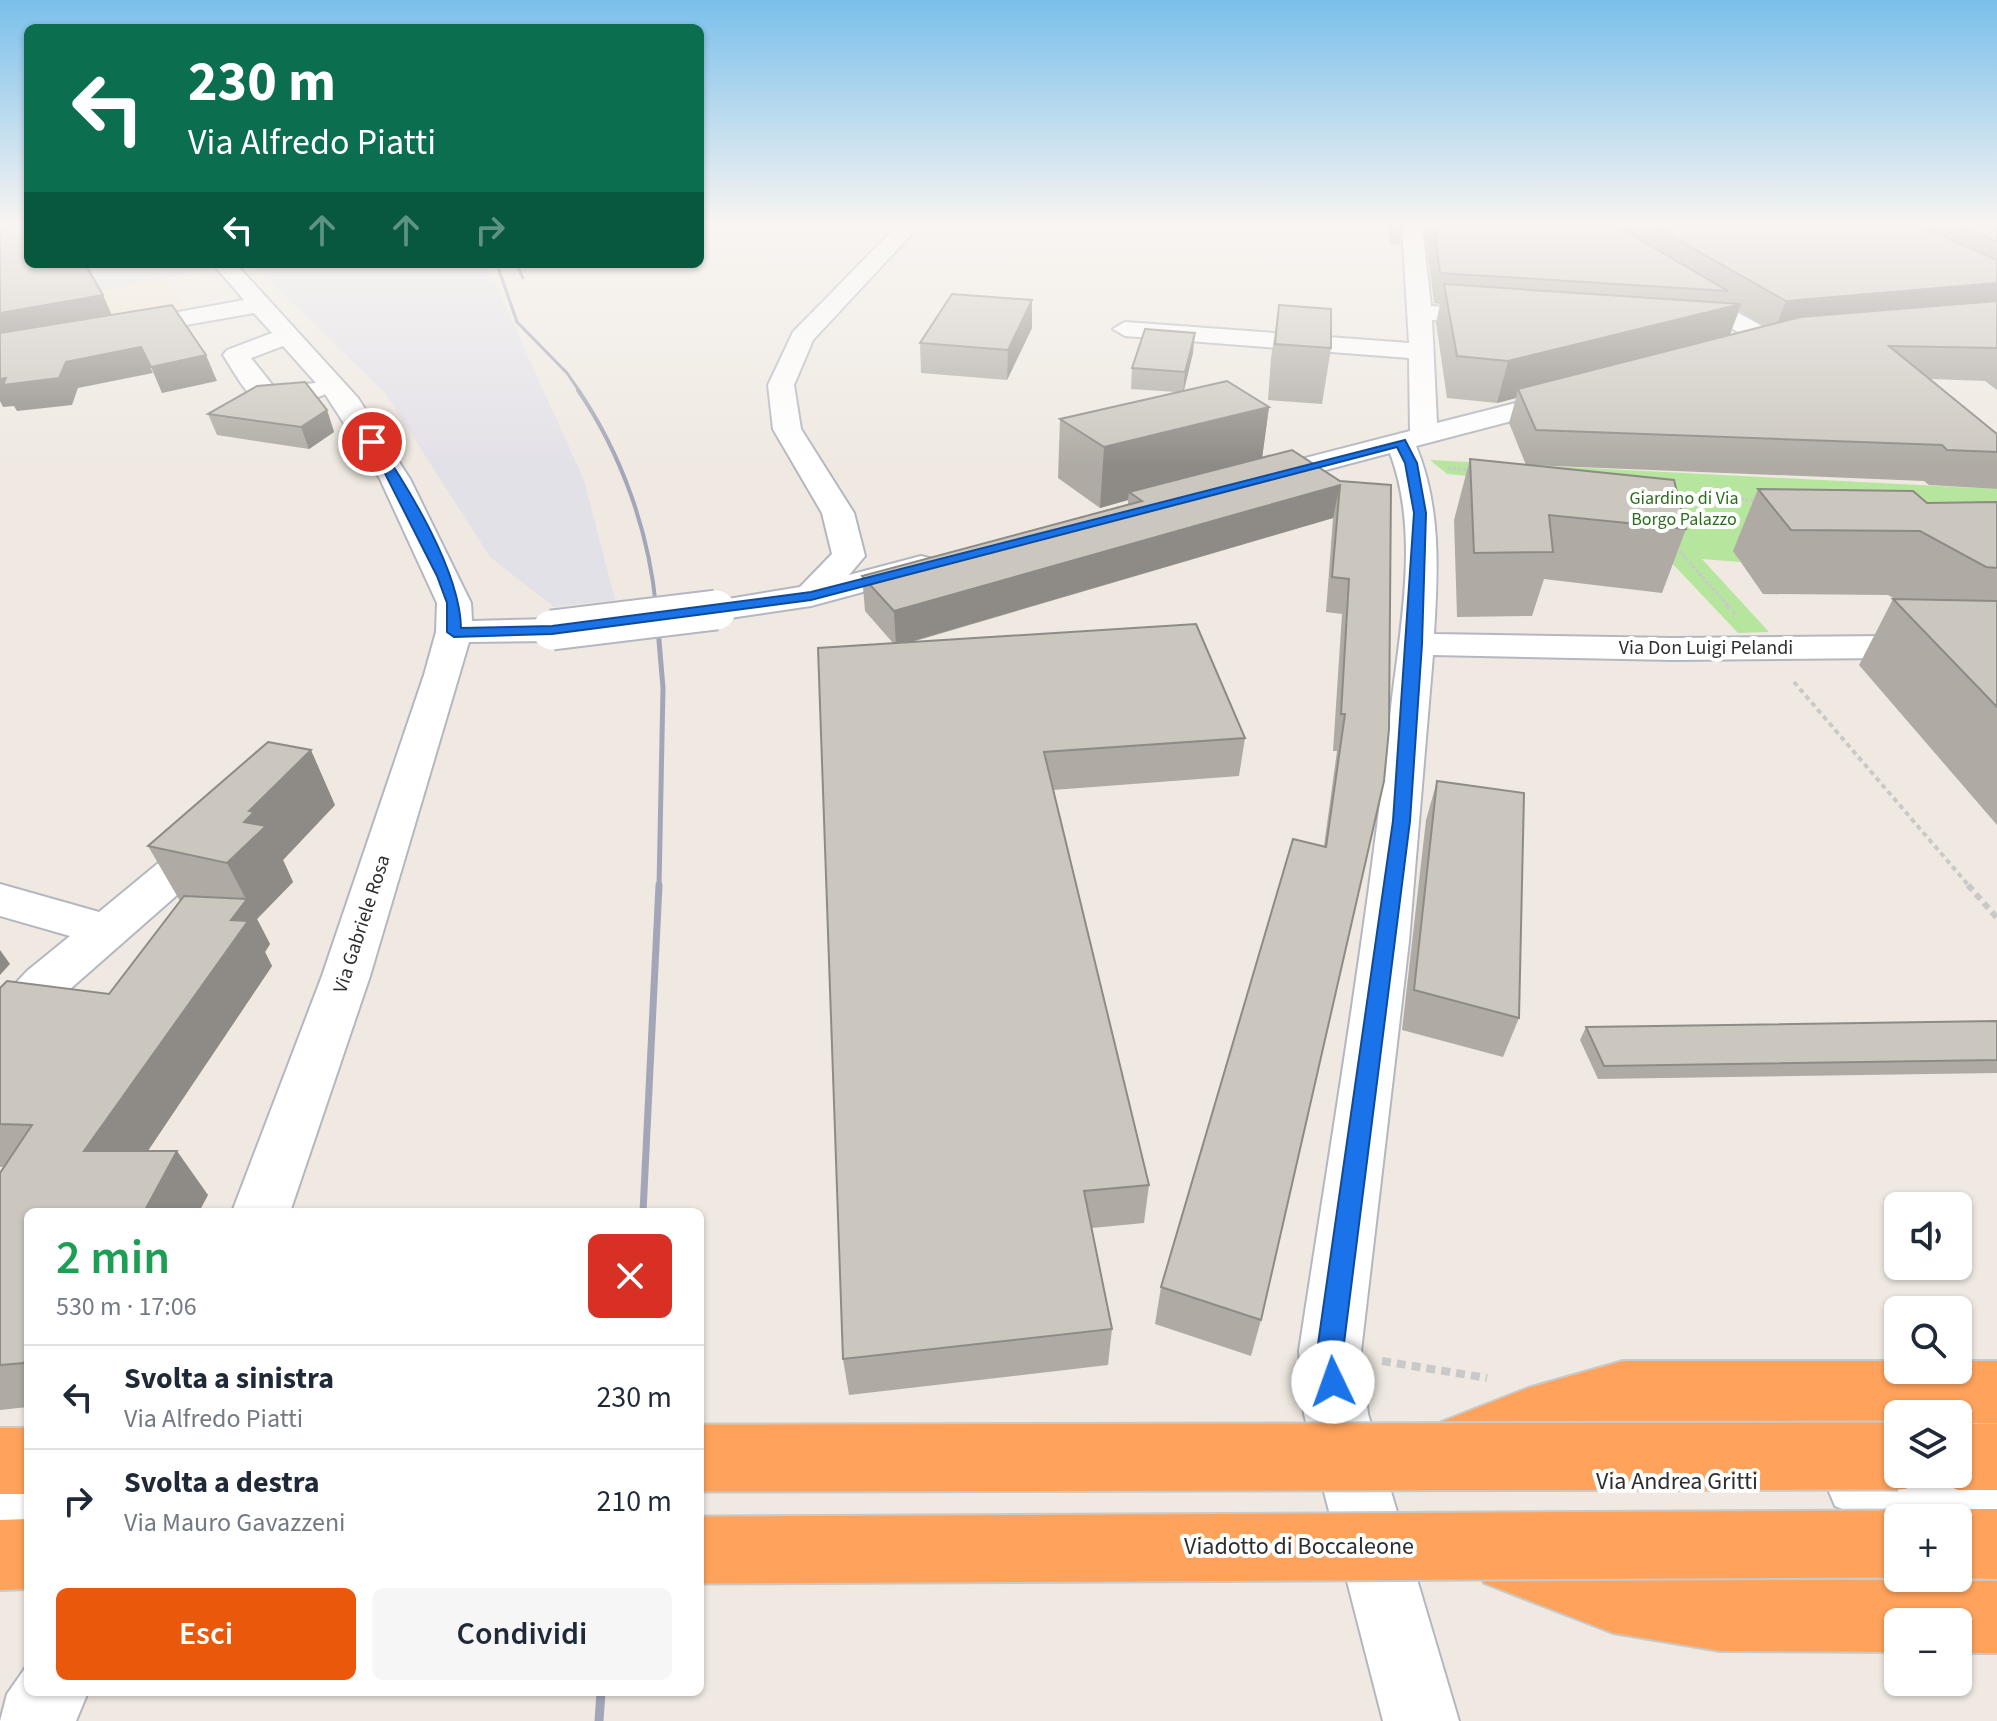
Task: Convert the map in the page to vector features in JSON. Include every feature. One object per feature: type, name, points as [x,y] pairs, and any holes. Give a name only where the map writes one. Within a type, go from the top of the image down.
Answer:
[{"type":"highway","points":[[1435,1456],[1528,1420],[1623,1392],[1997,1392]]},
{"type":"highway","points":[[704,1458],[1884,1456]]},
{"type":"highway","points":[[1972,1457],[1997,1457]]},
{"type":"highway","points":[[0,1461],[24,1461]]},
{"type":"highway","name":"Viadotto di Boccaleone","points":[[704,1550],[1884,1544]]},
{"type":"highway","points":[[1972,1544],[1997,1544]]},
{"type":"highway","points":[[1473,1545],[1613,1597],[1720,1615],[1997,1617]]},
{"type":"highway","points":[[0,1555],[24,1554]]},
{"type":"street","points":[[93,335],[256,305]]},
{"type":"street","points":[[264,305],[335,389],[395,479],[444,576],[454,603],[454,632],[552,630],[811,596],[947,556],[895,552],[838,513]]},
{"type":"street","points":[[811,596],[849,556],[838,513],[787,429],[781,385],[802,337],[833,305]]},
{"type":"street","points":[[1419,305],[1421,351],[1401,470],[1415,644],[1401,821],[1330,1351],[1336,1414],[1421,1721]]},
{"type":"street","points":[[1713,305],[1774,337]]},
{"type":"street","points":[[1420,312],[1524,319]]},
{"type":"street","points":[[1125,329],[1421,351]]},
{"type":"street","points":[[1710,331],[1774,337]]},
{"type":"street","points":[[288,335],[236,355],[267,396],[335,389]]},
{"type":"street","points":[[1734,353],[1774,337]]},
{"type":"street","points":[[1222,488],[1329,461],[1401,470],[1601,389]]},
{"type":"street","points":[[1329,461],[1401,470]]},
{"type":"street","name":"Via Gabriele Rosa","points":[[262,1208],[346,976],[454,632]]},
{"type":"street","name":"Via Don Luigi Pelandi","points":[[1415,644],[1766,649],[1997,646]]},
{"type":"street","points":[[0,1032],[44,984],[241,817]]},
{"type":"street","points":[[0,900],[107,931]]},
{"type":"street","name":"Via Andrea Gritti","points":[[1362,1507],[1577,1481],[1997,1482]]},
{"type":"street","points":[[0,1504],[24,1504]]},
{"type":"street","name":"Via Andrea Gritti","points":[[1362,1507],[1884,1523]]},
{"type":"street","points":[[1972,1523],[1997,1523]]},
{"type":"street","points":[[34,1721],[49,1696]]},
{"type":"path","points":[[1401,470],[1472,470]]},
{"type":"path","points":[[1670,491],[1763,501]]},
{"type":"path","points":[[1674,545],[1997,918]]},
{"type":"shaded area","points":[[0,305],[13,308],[27,305],[184,305],[190,312],[0,345]]},
{"type":"shaded area","points":[[295,305],[505,305],[584,480],[615,600],[554,607],[490,557],[385,393]]},
{"type":"green space","name":"Giardino di Via Borgo Palazzo","points":[[1430,460],[1997,489],[1997,565],[1736,552],[1740,562],[1702,559],[1769,632],[1738,633],[1652,542],[1520,481],[1447,474]]},
{"type":"building","points":[[0,305],[44,305],[0,313]]},
{"type":"building","points":[[172,305],[206,355],[151,367],[141,347],[66,362],[59,378],[3,385],[6,378],[0,379],[0,333]]},
{"type":"building","points":[[945,305],[1029,305],[1008,350],[920,343]]},
{"type":"building","points":[[1279,305],[1331,309],[1331,348],[1275,344]]},
{"type":"building","points":[[1448,305],[1736,305],[1508,361],[1457,356]]},
{"type":"building","points":[[1944,305],[1997,305],[1997,348],[1889,346],[1997,434],[1997,452],[1947,450],[1942,445],[1536,430],[1518,389],[1800,317]]},
{"type":"building","points":[[1145,329],[1195,333],[1185,372],[1132,368]]},
{"type":"building","points":[[1227,381],[1269,407],[1104,447],[1060,419]]},
{"type":"building","points":[[305,382],[327,410],[301,427],[208,414],[257,386]]},
{"type":"building","points":[[1292,450],[1340,481],[1391,485],[1389,729],[1384,781],[1261,1320],[1161,1287],[1293,839],[1326,847],[1345,714],[1341,714],[1349,579],[1332,577],[1340,485],[894,611],[862,576],[1142,501],[1129,492]]},
{"type":"building","points":[[1470,459],[1674,480],[1686,529],[1549,515],[1553,552],[1474,553]]},
{"type":"building","points":[[1758,489],[1913,491],[1927,503],[1997,502],[1997,568],[1986,567],[1920,531],[1791,530]]},
{"type":"building","points":[[1893,599],[1997,601],[1997,707]]},
{"type":"building","points":[[1196,624],[1245,738],[1044,752],[1149,1185],[1084,1191],[1112,1329],[843,1359],[818,648]]},
{"type":"building","points":[[268,742],[311,750],[249,811],[254,812],[244,822],[266,826],[227,863],[148,846]]},
{"type":"building","points":[[1437,781],[1524,793],[1519,1018],[1414,990]]},
{"type":"building","points":[[184,896],[247,899],[231,920],[248,921],[84,1151],[177,1151],[146,1208],[24,1208],[24,1363],[0,1365],[0,1173],[32,1125],[0,1124],[0,988],[7,981],[109,994]]},
{"type":"building","points":[[1997,1021],[1997,1060],[1604,1066],[1586,1027]]},
{"type":"railway","points":[[511,305],[517,322],[567,373],[580,392]]},
{"type":"railway","points":[[578,390],[620,466],[640,522],[656,607]]},
{"type":"railway","points":[[656,605],[663,688],[659,887]]},
{"type":"railway","points":[[643,1208],[659,885]]},
{"type":"railway","points":[[599,1721],[601,1696]]},
{"type":"route","points":[[372,442],[395,479],[444,576],[454,603],[454,632],[552,630],[811,596],[1400,442],[1411,463],[1420,513],[1415,644],[1401,821],[1330,1351],[1333,1382]]}]
